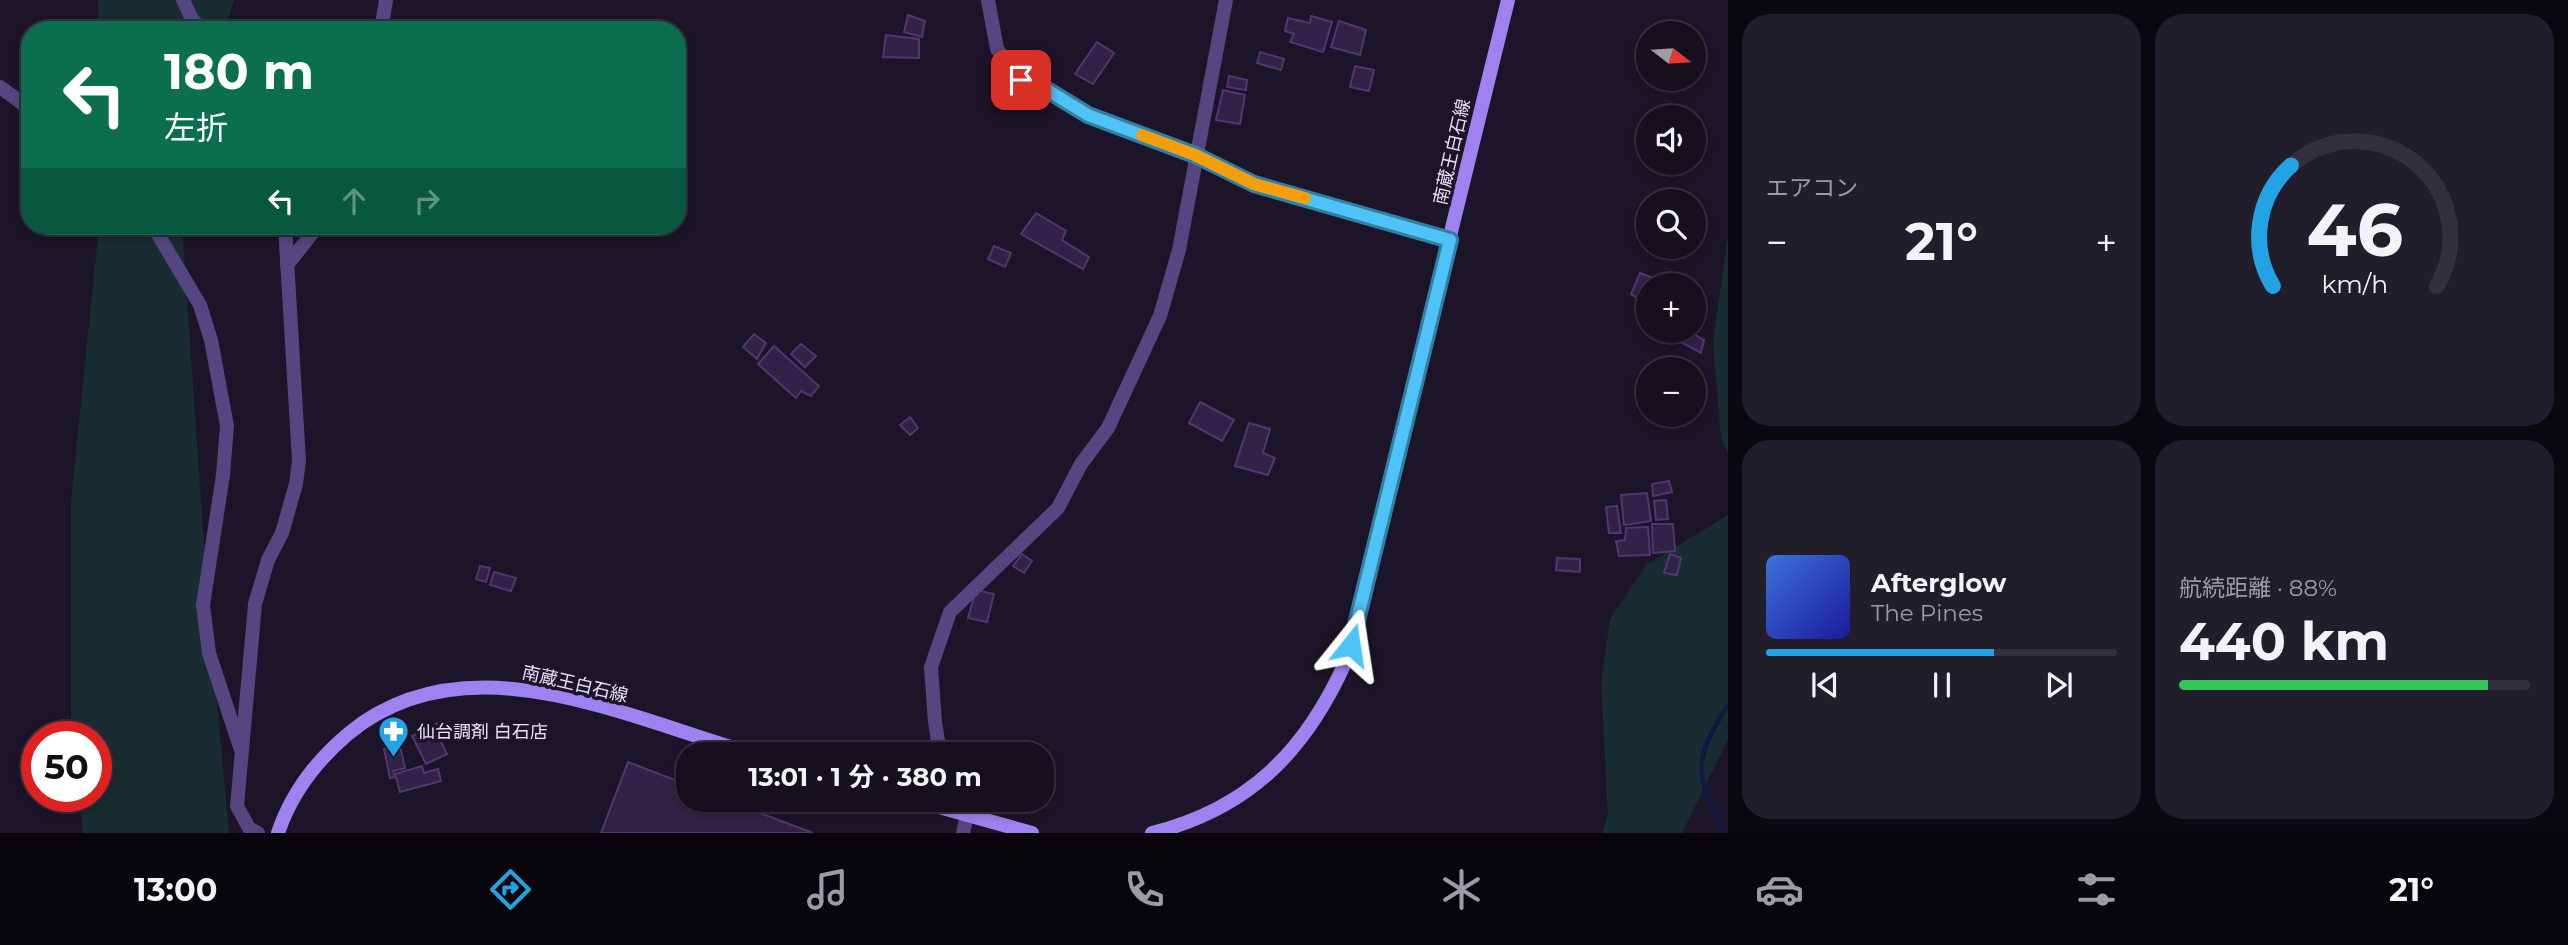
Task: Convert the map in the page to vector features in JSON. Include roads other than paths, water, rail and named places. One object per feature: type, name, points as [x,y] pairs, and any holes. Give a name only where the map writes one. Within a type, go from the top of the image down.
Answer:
[{"type":"main road","name":"南蔵王白石線","points":[[1152,833],[1194,820],[1219,808],[1260,781],[1289,755],[1322,712],[1334,688],[1356,628],[1508,0]]},
{"type":"main road","name":"南蔵王白石線","points":[[278,833],[300,786],[340,741],[380,712],[402,701],[450,689],[494,687],[548,694],[713,742]]},
{"type":"main road","points":[[954,812],[1032,833]]},
{"type":"street","points":[[183,0],[194,21]]},
{"type":"street","points":[[382,21],[386,0]]},
{"type":"street","points":[[988,0],[997,49],[1021,80],[1044,88],[1088,115],[1195,155],[1254,184],[1450,240]]},
{"type":"street","points":[[938,742],[931,667],[950,612],[1058,508],[1082,464],[1108,428],[1160,316],[1180,250],[1195,155],[1226,0]]},
{"type":"street","points":[[0,87],[21,102]]},
{"type":"street","points":[[158,235],[200,305],[211,340],[227,426],[223,475],[203,605],[209,653],[240,749]]},
{"type":"street","points":[[258,833],[249,828],[237,806],[255,604],[268,560],[282,534],[296,484],[299,461],[285,235]]},
{"type":"street","points":[[287,265],[311,235]]},
{"type":"street","points":[[963,833],[968,812]]},
{"type":"waterway","points":[[1723,833],[1707,795],[1702,768],[1708,741],[1728,705]]},
{"type":"place","name":"仙台調剤 白石店","points":[[394,759]]}]
